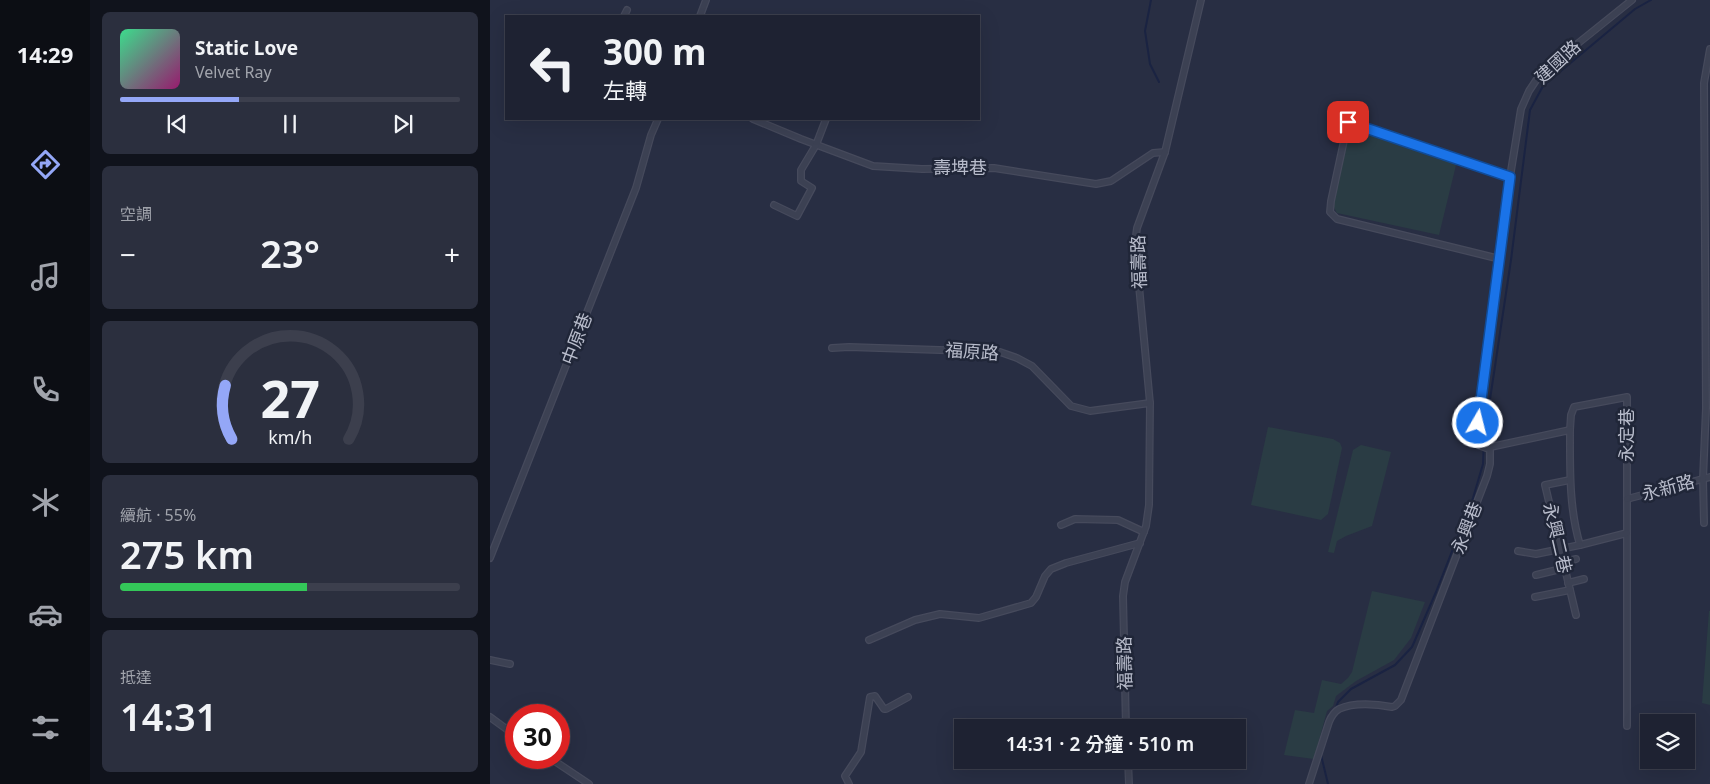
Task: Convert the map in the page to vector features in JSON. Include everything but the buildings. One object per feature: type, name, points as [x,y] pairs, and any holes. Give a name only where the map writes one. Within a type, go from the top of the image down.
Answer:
[{"type":"street","points":[[700,15],[706,0]]},
{"type":"street","name":"福壽路","points":[[1126,719],[1124,582],[1144,532],[1149,505],[1150,403],[1135,243],[1137,228],[1165,152],[1201,0]]},
{"type":"street","name":"建國路","points":[[1486,447],[1475,441],[1510,177],[1521,109],[1529,91],[1541,73],[1632,0]]},
{"type":"street","points":[[1704,523],[1703,479],[1706,408],[1704,83],[1710,49]]},
{"type":"street","name":"中原巷","points":[[490,558],[632,198],[651,135],[658,120]]},
{"type":"street","name":"壽埤巷","points":[[755,120],[874,166],[922,169],[994,168],[1096,184],[1114,180],[1153,153],[1165,152]]},
{"type":"street","points":[[774,206],[797,216],[812,188],[801,181],[801,170],[816,145],[826,120]]},
{"type":"street","points":[[1500,259],[1337,219],[1330,212],[1348,122],[1510,177]]},
{"type":"street","name":"福原路","points":[[832,348],[1000,352],[1032,366],[1053,390],[1071,406],[1090,411],[1150,403]]},
{"type":"street","name":"永定巷","points":[[1570,430],[1571,415],[1574,407],[1627,397],[1627,726]]},
{"type":"street","points":[[1486,447],[1570,430],[1570,480],[1574,524],[1580,545]]},
{"type":"street","name":"永興巷","points":[[1309,784],[1329,722],[1339,709],[1355,705],[1395,706],[1401,700],[1482,489],[1490,464],[1486,447]]},
{"type":"street","name":"永新路","points":[[1627,499],[1710,477]]},
{"type":"street","name":"永興二巷","points":[[1570,480],[1545,486],[1576,615]]},
{"type":"street","points":[[1061,525],[1075,519],[1118,520],[1144,532]]},
{"type":"street","points":[[1518,551],[1536,554],[1627,533]]},
{"type":"street","points":[[869,640],[915,620],[940,614],[979,618],[1031,603],[1036,597],[1044,576],[1050,569],[1140,542]]},
{"type":"street","points":[[1536,575],[1576,559]]},
{"type":"street","points":[[1568,583],[1584,579]]},
{"type":"street","points":[[1535,598],[1570,590]]},
{"type":"street","points":[[490,660],[510,664]]},
{"type":"street","points":[[849,784],[845,776],[861,752],[870,697],[875,696],[884,709],[886,709],[908,696]]},
{"type":"street","points":[[490,717],[505,728]]},
{"type":"street","points":[[566,769],[589,784]]},
{"type":"street","points":[[1128,769],[1128,784]]},
{"type":"shaded area","points":[[1353,129],[1457,161],[1439,235],[1337,213],[1333,206],[1348,135]]},
{"type":"shaded area","points":[[1268,427],[1333,439],[1340,443],[1342,448],[1328,514],[1321,520],[1251,505]]},
{"type":"shaded area","points":[[1361,445],[1391,452],[1372,526],[1337,541],[1334,553],[1328,552],[1353,450]]},
{"type":"shaded area","points":[[1372,591],[1425,602],[1411,638],[1394,660],[1356,681],[1336,696],[1333,706],[1327,711],[1314,759],[1284,755],[1295,710],[1314,713],[1322,680],[1341,684],[1352,672]]},
{"type":"shaded area","points":[[1710,611],[1710,705],[1702,703]]},
{"type":"waterway","points":[[1151,0],[1145,31],[1150,64],[1159,82]]},
{"type":"waterway","points":[[1335,710],[1338,702],[1351,689],[1395,665],[1412,647],[1473,498],[1483,464],[1484,439],[1511,260],[1530,110],[1543,86],[1635,9],[1651,0]]},
{"type":"waterway","points":[[1321,755],[1328,784]]},
{"type":"route","points":[[1348,122],[1510,177],[1478,423]]}]
